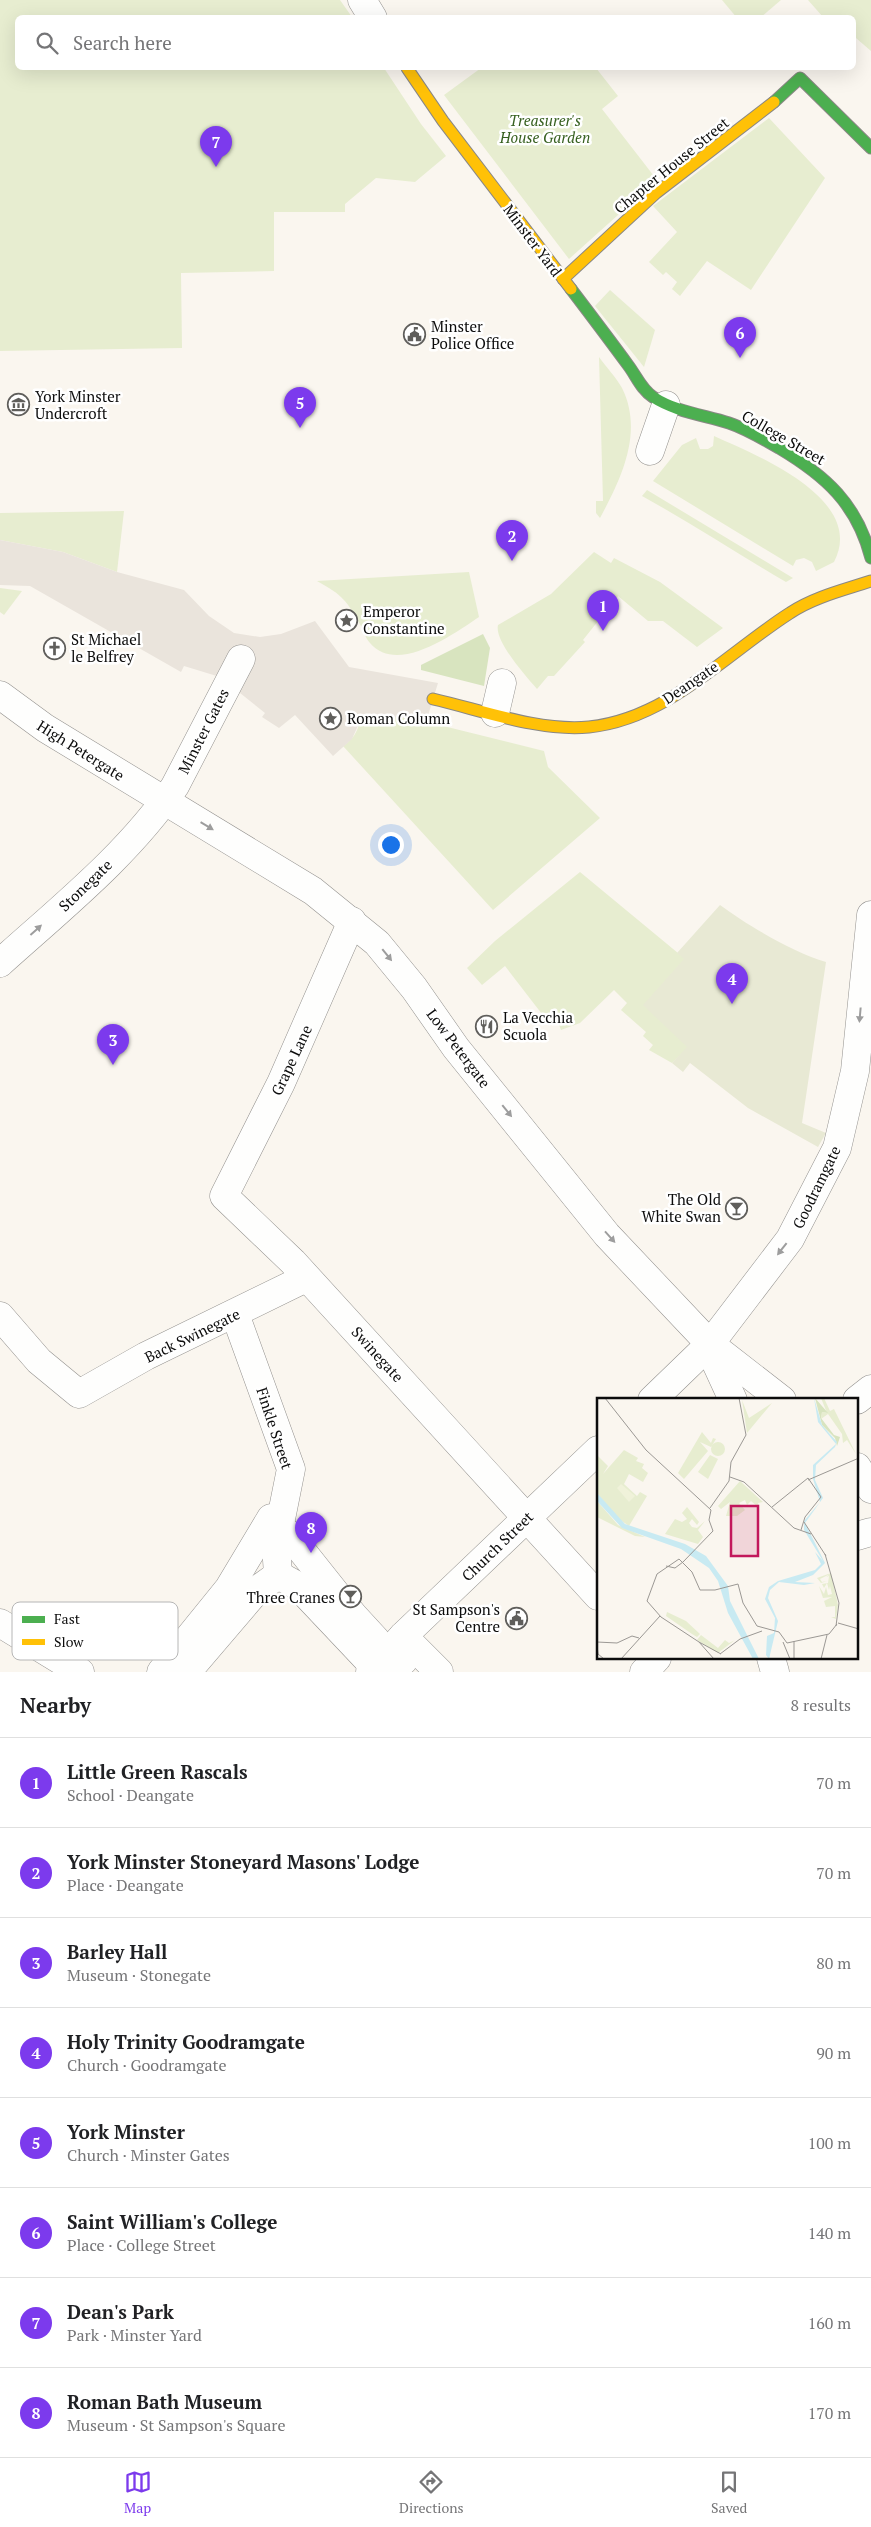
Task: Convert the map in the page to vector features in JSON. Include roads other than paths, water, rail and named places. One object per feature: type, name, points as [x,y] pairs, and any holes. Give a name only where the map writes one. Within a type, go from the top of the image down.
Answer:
[{"type":"street","points":[[362,0],[372,15]]},
{"type":"street","name":"Minster Yard","points":[[408,70],[443,121],[563,278],[643,389],[666,406]]},
{"type":"street","name":"Chapter House Street","points":[[563,278],[656,193],[779,98],[800,78],[871,148]]},
{"type":"street","points":[[650,451],[666,406]]},
{"type":"street","name":"College Street","points":[[666,406],[708,416],[744,428],[806,463],[828,481],[848,504],[868,540],[871,558]]},
{"type":"street","name":"Deangate","points":[[433,699],[553,726],[589,728],[621,721],[667,699],[790,612],[871,581]]},
{"type":"street","name":"Minster Gates","points":[[165,802],[176,786],[241,659]]},
{"type":"street","points":[[495,713],[502,683]]},
{"type":"street","name":"High Petergate","points":[[0,695],[45,728],[165,802]]},
{"type":"street","name":"Low Petergate","points":[[165,802],[313,891],[377,943],[414,988],[456,1048],[559,1178],[607,1235],[711,1345]]},
{"type":"street","name":"Stonegate","points":[[0,963],[112,859],[165,802]]},
{"type":"street","name":"Goodramgate","points":[[711,1345],[790,1239],[837,1148],[855,1071],[871,915]]},
{"type":"street","name":"Grape Lane","points":[[224,1196],[281,1084],[352,921]]},
{"type":"street","name":"Swinegate","points":[[224,1196],[293,1262],[597,1595]]},
{"type":"street","name":"Back Swinegate","points":[[0,1316],[39,1361],[79,1394],[146,1356],[306,1278]]},
{"type":"street","name":"Finkle Street","points":[[235,1314],[291,1469],[276,1544],[278,1575]]},
{"type":"street","points":[[654,1398],[711,1345],[715,1344],[783,1398]]},
{"type":"street","points":[[711,1345],[753,1389],[777,1398]]},
{"type":"street","points":[[711,1345],[710,1350],[732,1398]]},
{"type":"street","points":[[858,1399],[871,1389]]},
{"type":"street","name":"Church Street","points":[[382,1660],[597,1451]]},
{"type":"street","points":[[858,1466],[871,1484]]},
{"type":"street","points":[[858,1467],[871,1489]]},
{"type":"street","points":[[178,1651],[229,1588],[271,1518],[291,1537],[353,1615],[376,1640],[382,1660]]},
{"type":"street","points":[[858,1536],[871,1532]]},
{"type":"street","points":[[187,1672],[257,1590],[278,1575],[298,1586],[382,1660],[440,1672]]},
{"type":"street","points":[[0,1623],[12,1630]]},
{"type":"street","points":[[60,1660],[80,1672]]},
{"type":"street","points":[[161,1672],[171,1660]]},
{"type":"street","points":[[771,1660],[775,1672]]},
{"type":"place","name":"Dean's Park","points":[[216,167]]},
{"type":"place","name":"Minster Police Office","points":[[415,335]]},
{"type":"place","name":"Saint William's College","points":[[740,358]]},
{"type":"place","name":"York Minster Undercroft","points":[[19,405]]},
{"type":"place","name":"York Minster","points":[[300,428]]},
{"type":"place","name":"York Minster Stoneyard Masons' Lodge","points":[[512,561]]},
{"type":"place","name":"Emperor Constantine","points":[[347,620]]},
{"type":"place","name":"Little Green Rascals","points":[[603,631]]},
{"type":"place","name":"St Michael le Belfrey","points":[[55,648]]},
{"type":"place","name":"Roman Column","points":[[331,718]]},
{"type":"place","name":"Holy Trinity Goodramgate","points":[[732,1004]]},
{"type":"place","name":"La Vecchia Scuola","points":[[487,1026]]},
{"type":"place","name":"Barley Hall","points":[[113,1065]]},
{"type":"place","name":"The Old White Swan","points":[[737,1208]]},
{"type":"place","name":"Roman Bath Museum","points":[[311,1553]]},
{"type":"place","name":"Three Cranes","points":[[351,1597]]},
{"type":"place","name":"St Sampson's Centre","points":[[516,1618]]},
{"type":"park label","name":"Treasurer's House Garden","points":[[545,128]]}]
